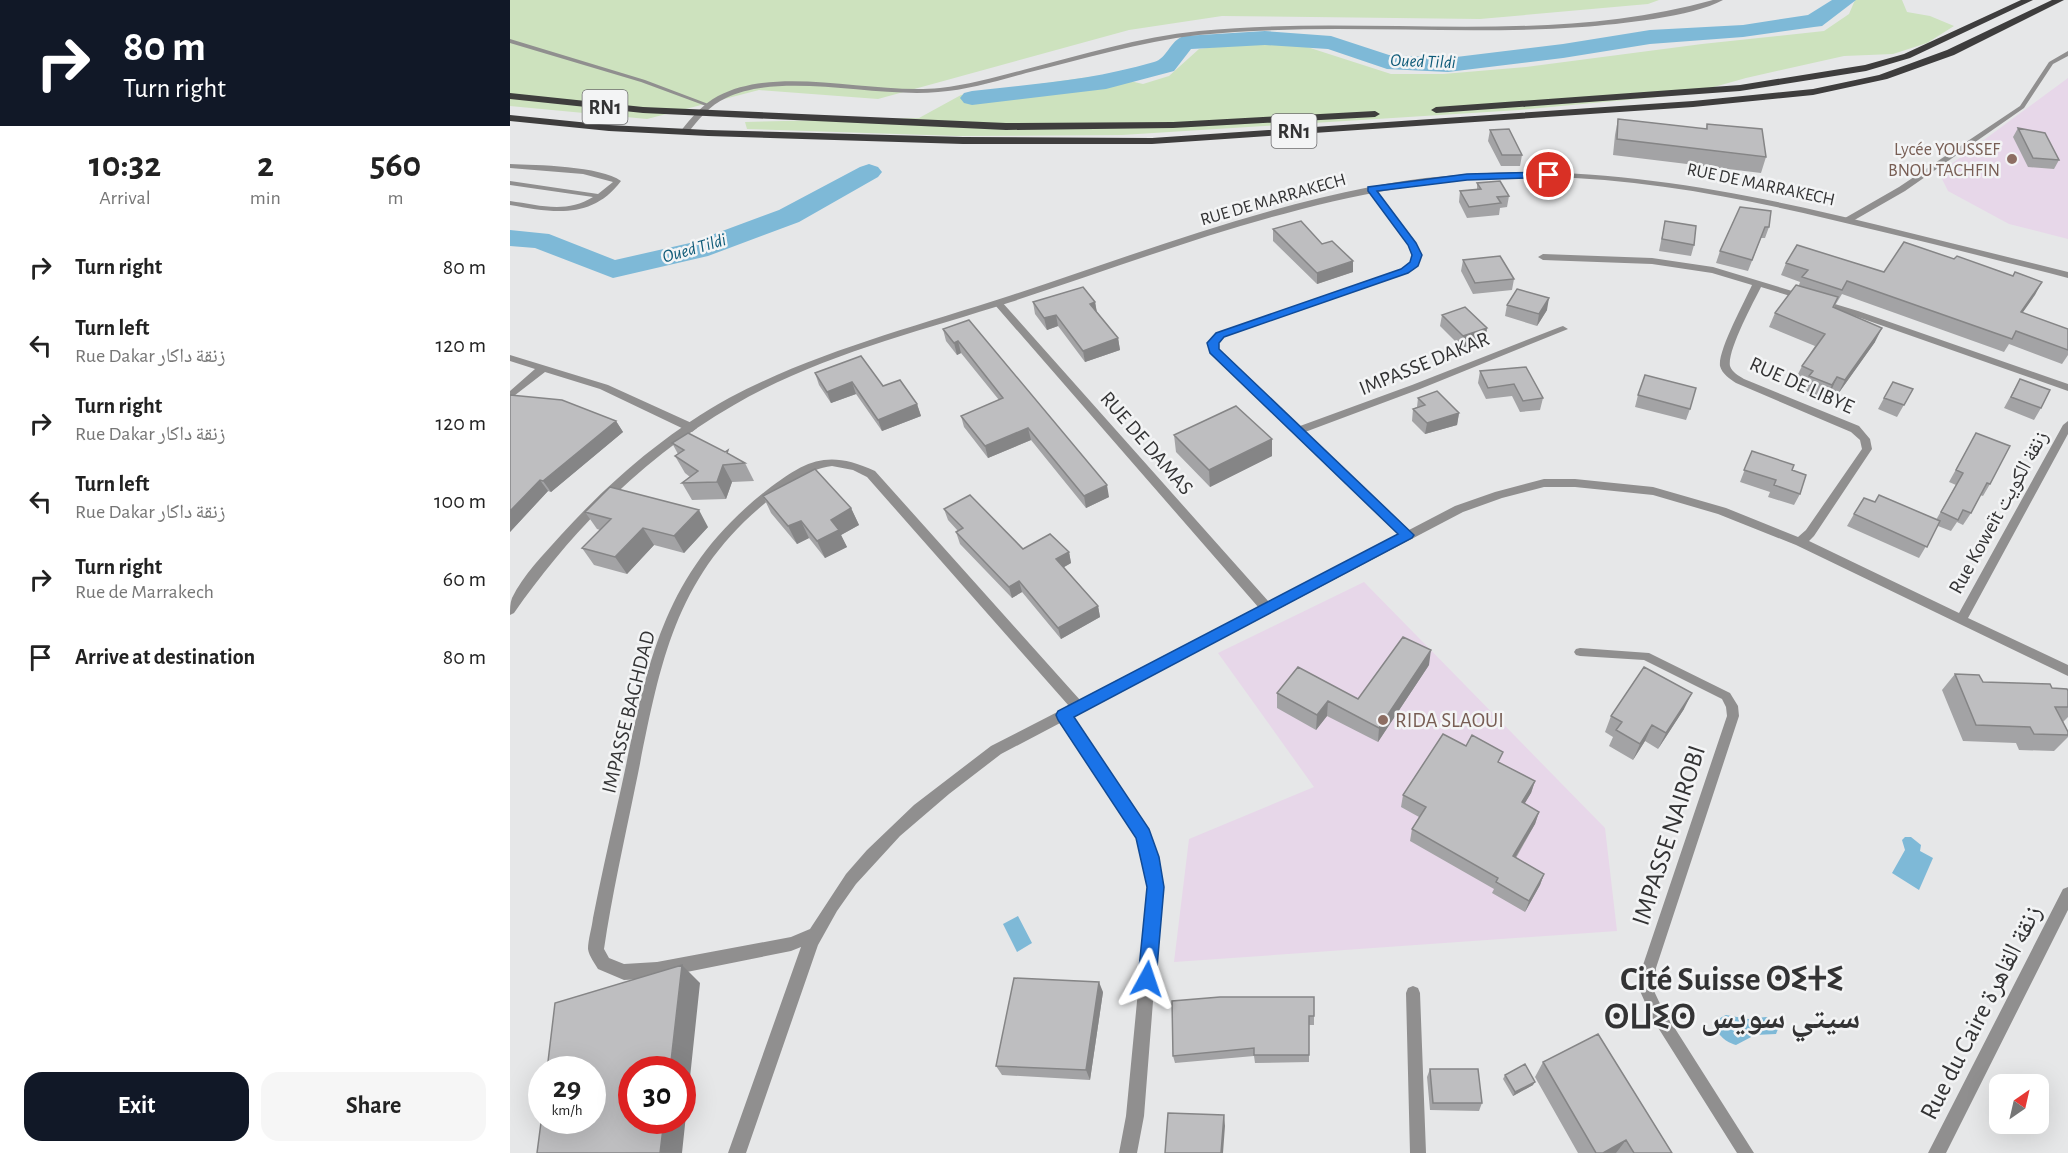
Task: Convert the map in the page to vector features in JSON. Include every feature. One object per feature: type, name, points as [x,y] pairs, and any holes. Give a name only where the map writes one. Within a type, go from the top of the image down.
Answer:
[{"type":"highway","name":"RN1","points":[[510,96],[544,102],[700,114],[890,122],[1141,126],[1385,114],[1740,88],[1866,68],[1907,56],[2028,0]]},
{"type":"highway","name":"RN1","points":[[510,118],[684,132],[945,142],[1152,141],[1762,99],[1828,90],[1884,77],[1932,61],[2059,0]]},
{"type":"street","points":[[684,132],[708,105],[725,94],[744,89],[771,86],[902,91],[939,90],[1126,47],[1198,34],[1278,30],[1585,25],[1679,12],[1720,0]]},
{"type":"street","name":"RUE DE MARRAKECH","points":[[510,610],[534,575],[596,504],[630,473],[727,404],[836,353],[1285,211],[1371,189],[1514,174],[1614,177],[1730,192],[2068,275]]},
{"type":"street","points":[[1371,189],[1413,245],[1417,255],[1414,264],[1404,271],[1220,335],[1213,343],[1214,350],[1407,535]]},
{"type":"street","points":[[1543,258],[1652,261],[1713,270],[1855,313],[2068,388]]},
{"type":"street","name":"RUE DE LIBYE","points":[[1758,283],[1725,363],[1728,372],[1740,381],[1855,429],[1865,439],[1867,449],[1810,533],[1800,542]]},
{"type":"street","name":"RUE DE DAMAS","points":[[998,303],[1267,609]]},
{"type":"street","name":"IMPASSE DAKAR","points":[[1299,430],[1563,329]]},
{"type":"street","points":[[510,358],[604,387],[692,428]]},
{"type":"street","points":[[510,396],[543,368]]},
{"type":"street","name":"Rue Koweït زنقة الكويت","points":[[1962,618],[2068,425]]},
{"type":"street","name":"IMPASSE BAGHDAD","points":[[815,934],[791,944],[657,970],[624,972],[604,964],[596,950],[658,655],[673,613],[692,579],[740,519],[767,496],[811,467],[835,461],[852,464],[871,474],[1078,707]]},
{"type":"street","points":[[737,1153],[815,934],[847,885],[887,837],[934,796],[996,750],[1459,508],[1544,483],[1575,483],[1653,491],[1722,511],[1800,542],[2068,671]]},
{"type":"street","points":[[1064,715],[1143,835],[1150,857],[1155,887],[1135,1116],[1128,1153]]},
{"type":"street","name":"Rue du Caire زنقة القاهرة","points":[[1937,1153],[2068,894]]},
{"type":"lane","points":[[510,41],[643,81],[708,105]]},
{"type":"lane","points":[[1848,220],[1902,189],[2022,107],[2051,63],[2068,53]]},
{"type":"lane","points":[[510,166],[544,168],[616,178],[615,184],[600,196],[584,207],[570,211],[510,203]]},
{"type":"lane","points":[[510,183],[600,196]]},
{"type":"lane","name":"IMPASSE NAIROBI","points":[[1580,652],[1645,656],[1726,696],[1732,706],[1733,716],[1649,968],[1647,991],[1657,1013],[1746,1153]]},
{"type":"lane","points":[[1413,993],[1418,1153]]},
{"type":"shaded area","name":"Lycée YOUSSEF BNOU TACHFIN","points":[[2068,78],[2068,239],[2009,224],[1948,191],[1939,173]]},
{"type":"shaded area","name":"RIDA SLAOUI","points":[[1364,582],[1605,828],[1617,931],[1174,962],[1189,839],[1314,787],[1218,653]]},
{"type":"green space","points":[[510,0],[1659,0],[1648,4],[1480,19],[1222,16],[1129,30],[878,99],[759,90],[647,119],[510,106]]},
{"type":"green space","points":[[1855,0],[1902,0],[1907,12],[1930,16],[1954,26],[1927,43],[1893,54],[1844,56],[1746,78],[1689,94],[1519,110],[1122,135],[957,136],[747,129],[745,122],[919,118],[961,95],[1104,75],[1143,84],[1169,76],[1199,49],[1230,45],[1301,45],[1391,74],[1443,74],[1526,67],[1824,31],[1849,14]]},
{"type":"water","points":[[1905,837],[1911,837],[1921,845],[1920,851],[1933,858],[1919,890],[1892,873],[1905,850],[1902,840]]},
{"type":"water","points":[[1018,916],[1032,943],[1017,952],[1003,924]]},
{"type":"water","points":[[1726,1015],[1748,1019],[1766,1017],[1772,1019],[1778,1029],[1776,1034],[1755,1035],[1736,1045],[1721,1036],[1716,1027],[1720,1018]]},
{"type":"building","points":[[1618,119],[1707,129],[1707,124],[1762,129],[1766,157],[1617,139]]},
{"type":"building","points":[[2018,128],[2045,133],[2059,160],[2033,158]]},
{"type":"building","points":[[1509,129],[1522,155],[1502,155],[1490,130]]},
{"type":"building","points":[[1500,181],[1509,196],[1497,197],[1501,203],[1469,207],[1460,191],[1481,189],[1477,183]]},
{"type":"building","points":[[1740,207],[1771,211],[1769,227],[1765,227],[1752,260],[1720,251]]},
{"type":"building","points":[[1301,221],[1322,244],[1332,241],[1353,261],[1317,273],[1273,229]]},
{"type":"building","points":[[1665,221],[1696,226],[1694,245],[1662,239]]},
{"type":"building","points":[[1904,242],[1954,259],[1957,256],[2013,276],[2015,272],[2042,282],[2021,312],[2068,329],[2068,350],[2016,331],[2012,339],[1847,281],[1842,290],[1802,277],[1808,270],[1786,263],[1797,245],[1884,272]]},
{"type":"building","points":[[1500,256],[1514,279],[1475,283],[1463,260]]},
{"type":"building","points":[[1796,285],[1838,297],[1833,307],[1882,328],[1845,380],[1837,377],[1832,385],[1809,376],[1813,371],[1802,366],[1825,334],[1775,313]]},
{"type":"building","points":[[1083,287],[1095,302],[1090,304],[1118,338],[1083,351],[1056,315],[1044,318],[1033,302]]},
{"type":"building","points":[[1517,289],[1549,298],[1539,314],[1507,305]]},
{"type":"building","points":[[1465,307],[1487,328],[1463,336],[1442,315]]},
{"type":"building","points":[[969,320],[1107,485],[1084,496],[1028,428],[985,446],[961,416],[1003,398],[958,341],[954,343],[943,329]]},
{"type":"building","points":[[861,356],[883,386],[900,380],[917,404],[878,420],[852,382],[827,392],[815,373]]},
{"type":"building","points":[[1526,367],[1543,398],[1523,401],[1514,384],[1488,388],[1480,371]]},
{"type":"building","points":[[1645,375],[1696,388],[1690,409],[1638,395]]},
{"type":"building","points":[[2020,379],[2050,390],[2041,408],[2011,397]]},
{"type":"building","points":[[1893,382],[1913,389],[1904,405],[1884,398]]},
{"type":"building","points":[[1437,391],[1459,413],[1427,423],[1413,409],[1425,405],[1418,398]]},
{"type":"building","points":[[510,395],[562,400],[616,421],[543,481],[540,480],[510,511]]},
{"type":"building","points":[[1236,406],[1272,439],[1209,470],[1174,435]]},
{"type":"building","points":[[688,433],[725,452],[728,450],[727,453],[745,463],[723,465],[717,482],[682,483],[698,471],[675,456],[684,450],[672,443]]},
{"type":"building","points":[[1976,433],[2010,446],[1990,484],[1987,483],[1971,513],[1963,510],[1958,520],[1941,512],[1963,473],[1956,470]]},
{"type":"building","points":[[1752,451],[1794,465],[1792,470],[1806,475],[1800,494],[1774,485],[1776,480],[1744,470]]},
{"type":"building","points":[[815,469],[851,508],[831,520],[839,530],[817,541],[801,521],[788,526],[763,496]]},
{"type":"building","points":[[610,487],[699,510],[674,536],[643,528],[615,557],[582,548],[611,519],[585,512]]},
{"type":"building","points":[[970,495],[1023,549],[1050,534],[1069,552],[1056,559],[1098,606],[1058,628],[1019,581],[1009,587],[956,532],[963,528],[944,509]]},
{"type":"building","points":[[1879,495],[1940,521],[1927,547],[1854,514],[1864,498],[1875,502]]},
{"type":"building","points":[[1403,637],[1431,650],[1379,728],[1328,701],[1317,715],[1277,693],[1298,667],[1358,699]]},
{"type":"building","points":[[1644,667],[1692,693],[1666,733],[1652,725],[1640,744],[1616,730],[1622,722],[1611,716]]},
{"type":"building","points":[[1955,674],[1979,675],[1983,682],[2050,684],[2052,688],[2067,689],[2068,707],[2055,707],[2068,735],[2034,734],[2030,727],[1976,725]]},
{"type":"building","points":[[1443,734],[1466,746],[1472,735],[1503,752],[1498,762],[1535,781],[1522,802],[1539,812],[1513,856],[1544,874],[1529,901],[1496,882],[1498,878],[1412,829],[1426,807],[1403,795]]},
{"type":"building","points":[[682,965],[672,1056],[618,1056],[618,1134],[662,1134],[660,1153],[537,1153],[540,1134],[606,1134],[606,1056],[549,1056],[555,1003]]},
{"type":"building","points":[[1014,978],[1099,982],[1086,1070],[996,1066]]},
{"type":"building","points":[[1220,997],[1314,997],[1314,1016],[1309,1016],[1309,1055],[1254,1055],[1254,1048],[1173,1056],[1172,1001]]},
{"type":"building","points":[[1598,1034],[1672,1153],[1634,1153],[1626,1140],[1603,1153],[1596,1153],[1543,1062]]},
{"type":"building","points":[[1525,1064],[1535,1082],[1515,1092],[1505,1075]]},
{"type":"building","points":[[1430,1069],[1478,1069],[1482,1103],[1433,1103]]},
{"type":"building","points":[[1168,1113],[1224,1115],[1221,1153],[1165,1153]]},
{"type":"waterway","name":"Oued Tildi","points":[[972,98],[1098,84],[1166,66],[1184,43],[1265,38],[1331,43],[1387,62],[1448,65],[1563,51],[1650,37],[1743,31],[1814,21],[1846,0]]},
{"type":"waterway","name":"Oued Tildi","points":[[510,238],[539,240],[613,269],[698,250],[789,216],[869,172]]},
{"type":"place","name":"Lycée YOUSSEF BNOU TACHFIN","points":[[2012,159]]},
{"type":"place","name":"RIDA SLAOUI","points":[[1383,720]]},
{"type":"district","name":"Cité Suisse ⵙⵉⵜⵉ ⵙⵡⵉⵙ سيتي سويس","points":[[1732,997]]},
{"type":"route","points":[[1147,979],[1155,887],[1150,857],[1143,835],[1064,715],[1407,535],[1214,350],[1213,343],[1220,335],[1404,271],[1414,264],[1417,255],[1413,245],[1371,189],[1467,177],[1514,174],[1549,175]]}]
